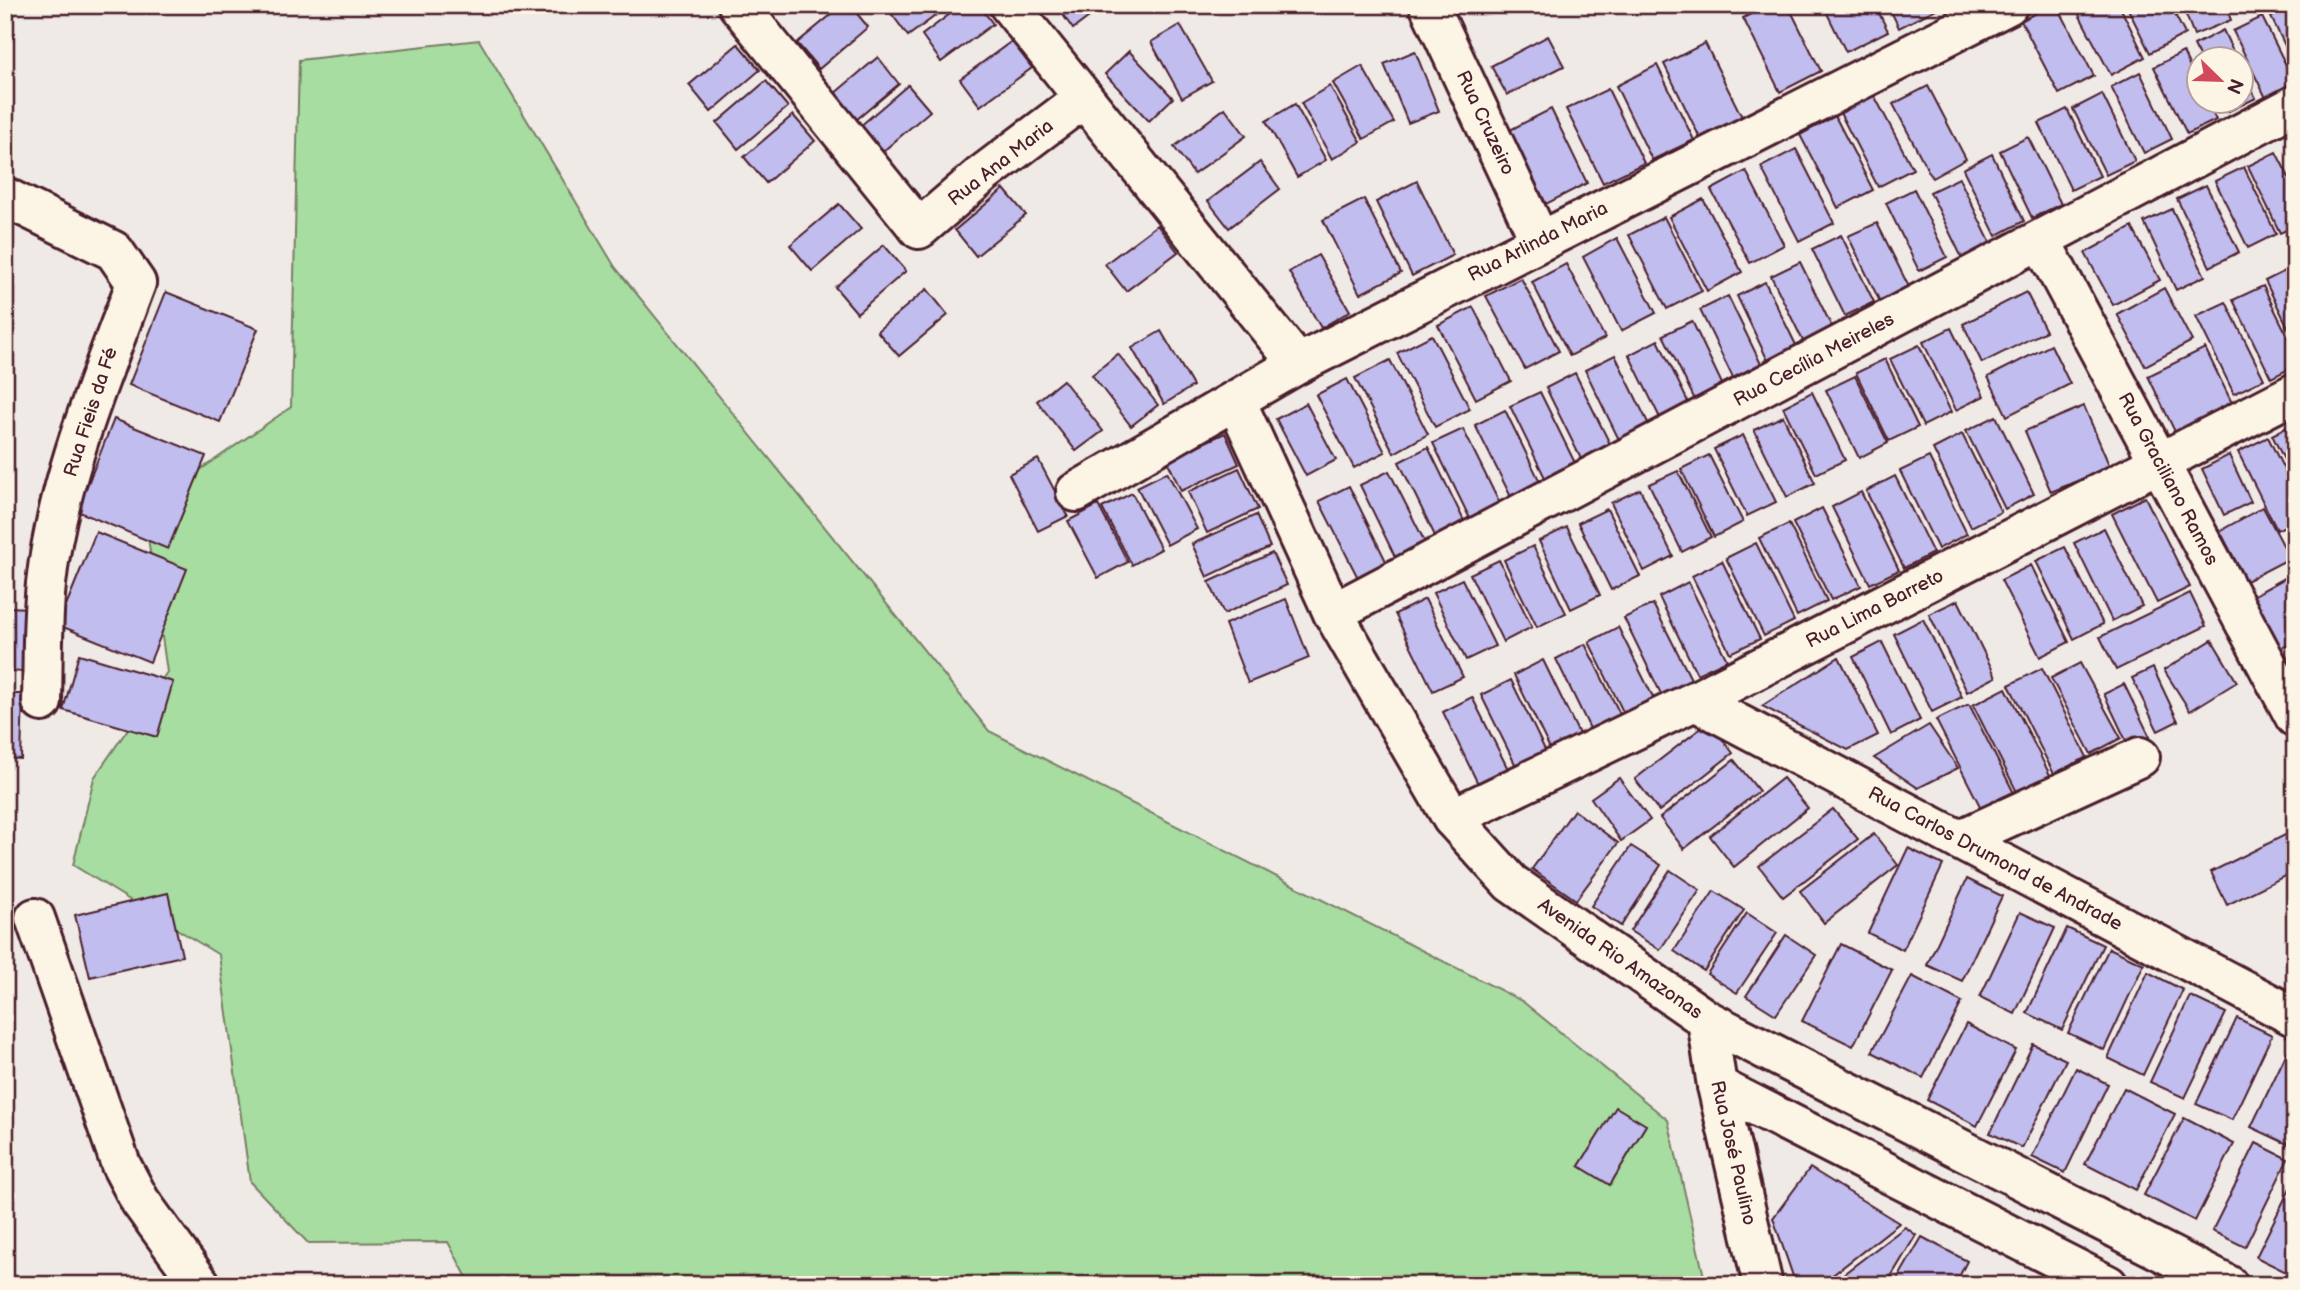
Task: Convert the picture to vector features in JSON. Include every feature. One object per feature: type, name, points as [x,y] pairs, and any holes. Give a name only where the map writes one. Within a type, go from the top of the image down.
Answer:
[{"type":"street","name":"Rua Ana Maria","points":[[738,5],[919,229],[983,174],[1084,98]]},
{"type":"street","points":[[1009,5],[1298,364]]},
{"type":"street","name":"Rua Cruzeiro","points":[[1429,5],[1540,241]]},
{"type":"street","name":"Rua Arlinda Maria","points":[[1076,492],[1298,364],[2008,5]]},
{"type":"street","name":"Rua Cecília Meireles","points":[[1333,613],[2295,105]]},
{"type":"street","name":"Rua Fieis da Fé","points":[[5,197],[114,251],[136,283],[93,398],[58,519],[46,584],[42,702]]},
{"type":"street","name":"Rua Graciliano Ramos","points":[[2041,241],[2159,463],[2289,692]]},
{"type":"street","name":"Rua Lima Barreto","points":[[1452,818],[1695,701],[2295,393]]},
{"type":"street","name":"Avenida Rio Amazonas","points":[[1236,401],[1333,613],[1452,818],[1511,883],[1707,1020],[2228,1285]]},
{"type":"street","name":"Rua Carlos Drumond de Andrade","points":[[1695,701],[2295,1017]]},
{"type":"street","points":[[1959,840],[2140,757]]},
{"type":"street","points":[[36,918],[121,1165],[140,1201],[201,1285]]},
{"type":"street","name":"Rua José Paulino","points":[[1707,1020],[1717,1086],[1763,1285]]},
{"type":"street","points":[[1717,1086],[2108,1285]]},
{"type":"green space","points":[[479,40],[615,267],[989,731],[1522,1001],[1668,1120],[1706,1285],[471,1285],[448,1242],[308,1243],[250,1182],[219,955],[73,865],[94,778],[167,672],[144,509],[291,407],[299,60]]},
{"type":"building","points":[[843,5],[850,5],[868,27],[819,69],[797,43]]},
{"type":"building","points":[[893,5],[950,5],[908,36],[888,9]]},
{"type":"building","points":[[962,5],[979,5],[993,24],[941,62],[922,35]]},
{"type":"building","points":[[1056,5],[1105,5],[1073,29]]},
{"type":"building","points":[[1768,5],[1788,5],[1821,71],[1780,92],[1743,18]]},
{"type":"building","points":[[1823,5],[1875,5],[1888,31],[1846,52]]},
{"type":"building","points":[[1888,5],[1939,5],[1940,7],[1899,28]]},
{"type":"building","points":[[2050,5],[2057,5],[2094,76],[2059,94],[2021,21]]},
{"type":"building","points":[[2074,5],[2119,5],[2145,57],[2111,75]]},
{"type":"building","points":[[2126,5],[2170,5],[2185,34],[2150,53]]},
{"type":"building","points":[[2182,5],[2225,5],[2231,20],[2194,35]]},
{"type":"building","points":[[2295,6],[2295,66],[2271,17]]},
{"type":"building","points":[[2262,17],[2295,83],[2266,98],[2254,74],[2254,46],[2240,46],[2233,31]]},
{"type":"building","points":[[1180,25],[1212,81],[1182,98],[1151,42]]},
{"type":"building","points":[[2223,30],[2230,46],[2194,46]]},
{"type":"building","points":[[1548,36],[1564,66],[1507,95],[1491,66]]},
{"type":"building","points":[[1012,41],[1032,68],[980,106],[960,79]]},
{"type":"building","points":[[1705,43],[1742,117],[1700,138],[1664,64]]},
{"type":"building","points":[[738,44],[760,70],[711,112],[689,85]]},
{"type":"building","points":[[1129,51],[1173,98],[1149,121],[1105,74]]},
{"type":"building","points":[[1415,51],[1439,111],[1408,123],[1384,64]]},
{"type":"building","points":[[2183,52],[2184,116],[2214,116],[2216,120],[2187,134],[2154,67]]},
{"type":"building","points":[[878,57],[899,84],[850,125],[828,99]]},
{"type":"building","points":[[1657,65],[1694,140],[1652,160],[1616,86]]},
{"type":"building","points":[[1362,66],[1394,122],[1364,139],[1333,83]]},
{"type":"building","points":[[2140,72],[2172,139],[2144,153],[2111,87]]},
{"type":"building","points":[[766,81],[788,107],[738,149],[717,123]]},
{"type":"building","points":[[908,85],[930,111],[881,153],[859,127]]},
{"type":"building","points":[[1330,86],[1361,142],[1332,159],[1301,103]]},
{"type":"building","points":[[1928,86],[1966,159],[1932,178],[1893,104]]},
{"type":"building","points":[[1608,89],[1644,163],[1603,183],[1566,109]]},
{"type":"building","points":[[2102,94],[2135,161],[2106,175],[2073,109]]},
{"type":"building","points":[[1874,95],[1913,169],[1878,187],[1840,113]]},
{"type":"building","points":[[1295,104],[1326,160],[1297,177],[1266,121]]},
{"type":"building","points":[[1225,108],[1246,136],[1194,174],[1174,147]]},
{"type":"building","points":[[1551,109],[1587,183],[1546,204],[1510,130]]},
{"type":"building","points":[[2067,109],[2100,176],[2071,190],[2039,123]]},
{"type":"building","points":[[793,115],[815,141],[766,183],[744,157]]},
{"type":"building","points":[[1835,116],[1873,190],[1838,208],[1800,135]]},
{"type":"building","points":[[2028,137],[2061,204],[2032,218],[2000,151]]},
{"type":"building","points":[[1796,149],[1834,223],[1799,241],[1761,167]]},
{"type":"building","points":[[2276,152],[2295,189],[2295,226],[2280,233],[2248,166]]},
{"type":"building","points":[[1992,154],[2024,221],[1996,236],[1963,169]]},
{"type":"building","points":[[1260,162],[1280,189],[1229,228],[1208,201]]},
{"type":"building","points":[[2244,167],[2276,234],[2248,248],[2215,181]]},
{"type":"building","points":[[1746,171],[1784,245],[1750,263],[1711,190]]},
{"type":"building","points":[[1959,178],[1992,246],[1963,260],[1930,192]]},
{"type":"building","points":[[1417,181],[1453,255],[1412,276],[1376,202]]},
{"type":"building","points":[[2206,185],[2239,252],[2210,267],[2177,199]]},
{"type":"building","points":[[1004,189],[1026,215],[976,256],[955,230]]},
{"type":"building","points":[[1914,189],[1947,257],[1919,271],[1886,203]]},
{"type":"building","points":[[1364,199],[1401,273],[1360,294],[1323,220]]},
{"type":"building","points":[[1703,199],[1742,272],[1707,291],[1669,217]]},
{"type":"building","points":[[839,204],[861,229],[812,271],[790,245]]},
{"type":"building","points":[[2172,209],[2205,276],[2176,290],[2144,222]]},
{"type":"building","points":[[1664,217],[1702,291],[1667,309],[1629,235]]},
{"type":"building","points":[[1877,223],[1910,289],[1881,304],[1848,236]]},
{"type":"building","points":[[1157,225],[1178,252],[1126,291],[1105,264]]},
{"type":"building","points":[[2132,227],[2160,280],[2113,305],[2085,253]]},
{"type":"building","points":[[1841,235],[1874,302],[1845,316],[1812,249]]},
{"type":"building","points":[[1617,238],[1656,313],[1621,331],[1583,257]]},
{"type":"building","points":[[884,245],[906,271],[857,313],[835,287]]},
{"type":"building","points":[[1318,255],[1350,311],[1321,328],[1289,272]]},
{"type":"building","points":[[1800,262],[1833,329],[1804,343],[1771,276]]},
{"type":"building","points":[[1566,264],[1605,338],[1570,356],[1532,282]]},
{"type":"building","points":[[2295,266],[2295,341],[2265,281]]},
{"type":"building","points":[[1521,278],[1559,351],[1525,369],[1486,296]]},
{"type":"building","points":[[1765,282],[1798,349],[1769,363],[1737,296]]},
{"type":"building","points":[[2263,286],[2295,351],[2295,366],[2271,378],[2233,300]]},
{"type":"building","points":[[2164,288],[2192,341],[2145,366],[2117,314]]},
{"type":"building","points":[[927,289],[948,315],[899,356],[877,331]]},
{"type":"building","points":[[166,292],[258,329],[220,422],[129,385]]},
{"type":"building","points":[[2026,292],[2046,331],[1982,363],[1963,324]]},
{"type":"building","points":[[1728,296],[1761,364],[1733,378],[1700,310]]},
{"type":"building","points":[[2226,302],[2264,379],[2234,394],[2196,316]]},
{"type":"building","points":[[1473,307],[1511,381],[1476,399],[1438,325]]},
{"type":"building","points":[[1692,321],[1724,388],[1696,402],[1663,335]]},
{"type":"building","points":[[1951,328],[1984,396],[1956,410],[1923,342]]},
{"type":"building","points":[[1161,331],[1193,386],[1164,404],[1132,348]]},
{"type":"building","points":[[1432,335],[1470,409],[1435,427],[1397,353]]},
{"type":"building","points":[[1658,340],[1691,408],[1662,422],[1629,355]]},
{"type":"building","points":[[1919,345],[1951,412],[1923,426],[1890,359]]},
{"type":"building","points":[[2051,345],[2070,384],[2007,416],[1988,377]]},
{"type":"building","points":[[2205,348],[2234,407],[2177,436],[2148,376]]},
{"type":"building","points":[[1118,354],[1158,405],[1131,426],[1092,375]]},
{"type":"building","points":[[1615,355],[1653,433],[1623,448],[1585,370]]},
{"type":"building","points":[[1885,359],[1918,427],[1889,441],[1856,373]]},
{"type":"building","points":[[1390,360],[1428,434],[1394,453],[1355,378]]},
{"type":"building","points":[[1575,373],[1613,450],[1584,465],[1546,388]]},
{"type":"building","points":[[1855,376],[1888,443],[1859,458],[1826,390]]},
{"type":"building","points":[[1347,379],[1385,452],[1354,468],[1316,395]]},
{"type":"building","points":[[1063,380],[1103,431],[1076,451],[1037,401]]},
{"type":"building","points":[[1540,392],[1578,469],[1548,484],[1510,406]]},
{"type":"building","points":[[1812,392],[1845,460],[1816,474],[1783,407]]},
{"type":"building","points":[[1306,403],[1336,460],[1306,476],[1276,419]]},
{"type":"building","points":[[2084,406],[2110,467],[2051,492],[2025,431]]},
{"type":"building","points":[[1505,410],[1543,488],[1514,503],[1475,425]]},
{"type":"building","points":[[1783,416],[1815,483],[1787,497],[1754,430]]},
{"type":"building","points":[[1996,416],[2034,494],[2005,509],[1966,431]]},
{"type":"building","points":[[114,419],[206,456],[168,549],[77,511]]},
{"type":"building","points":[[2295,423],[2295,482],[2272,435]]},
{"type":"building","points":[[1463,429],[1501,506],[1471,521],[1433,443]]},
{"type":"building","points":[[1225,433],[1239,464],[1181,491],[1167,460]]},
{"type":"building","points":[[1962,434],[2001,512],[1971,527],[1933,449]]},
{"type":"building","points":[[1743,435],[1776,502],[1747,516],[1714,449]]},
{"type":"building","points":[[2268,437],[2295,492],[2295,521],[2277,530],[2238,452]]},
{"type":"building","points":[[1428,447],[1466,525],[1437,540],[1399,462]]},
{"type":"building","points":[[1709,455],[1743,522],[1714,537],[1681,469]]},
{"type":"building","points":[[2229,455],[2251,502],[2224,515],[2202,469]]},
{"type":"building","points":[[1929,457],[1967,534],[1938,549],[1900,471]]},
{"type":"building","points":[[1038,459],[1068,516],[1038,531],[1009,474]]},
{"type":"building","points":[[1239,468],[1258,509],[1207,533],[1188,492]]},
{"type":"building","points":[[1389,471],[1428,548],[1398,563],[1360,485]]},
{"type":"building","points":[[1678,471],[1711,537],[1682,552],[1649,484]]},
{"type":"building","points":[[1167,472],[1197,529],[1167,545],[1137,487]]},
{"type":"building","points":[[1895,476],[1933,553],[1904,568],[1866,491]]},
{"type":"building","points":[[1349,486],[1387,563],[1358,578],[1319,501]]},
{"type":"building","points":[[1640,489],[1673,556],[1644,571],[1611,503]]},
{"type":"building","points":[[1861,492],[1899,570],[1870,584],[1832,507]]},
{"type":"building","points":[[1132,493],[1161,549],[1132,565],[1102,508]]},
{"type":"building","points":[[2145,497],[2190,587],[2157,603],[2112,514]]},
{"type":"building","points":[[1098,505],[1128,562],[1098,578],[1068,521]]},
{"type":"building","points":[[2263,507],[2290,558],[2246,581],[2220,531]]},
{"type":"building","points":[[1822,508],[1861,586],[1831,600],[1793,523]]},
{"type":"building","points":[[1607,509],[1640,576],[1611,590],[1578,523]]},
{"type":"building","points":[[1256,515],[1270,547],[1207,577],[1192,544]]},
{"type":"building","points":[[1789,524],[1827,601],[1797,616],[1759,538]]},
{"type":"building","points":[[1567,527],[1600,595],[1571,609],[1539,541]]},
{"type":"building","points":[[2104,528],[2142,606],[2112,621],[2074,543]]},
{"type":"building","points":[[96,532],[187,569],[150,662],[58,625]]},
{"type":"building","points":[[1756,543],[1794,621],[1764,636],[1726,558]]},
{"type":"building","points":[[1533,546],[1566,613],[1537,627],[1504,560]]},
{"type":"building","points":[[2065,547],[2103,624],[2074,639],[2036,561]]},
{"type":"building","points":[[1272,553],[1287,585],[1224,614],[1209,582]]},
{"type":"building","points":[[1499,560],[1532,627],[1503,642],[1470,574]]},
{"type":"building","points":[[1722,561],[1760,639],[1730,653],[1692,576]]},
{"type":"building","points":[[2031,565],[2069,642],[2040,657],[2001,580]]},
{"type":"building","points":[[2294,573],[2295,641],[2275,652],[2247,599]]},
{"type":"building","points":[[1462,579],[1495,646],[1466,660],[1433,593]]},
{"type":"building","points":[[1688,582],[1727,660],[1697,674],[1659,597]]},
{"type":"building","points":[[2190,593],[2206,626],[2116,670],[2100,637]]},
{"type":"building","points":[[1286,599],[1309,658],[1248,683],[1225,624]]},
{"type":"building","points":[[1425,599],[1463,677],[1433,691],[1395,614]]},
{"type":"building","points":[[1958,600],[1996,677],[1967,692],[1929,614]]},
{"type":"building","points":[[1653,604],[1692,681],[1662,696],[1624,618]]},
{"type":"building","points":[[5,607],[33,608],[30,672],[5,671]]},
{"type":"building","points":[[1923,619],[1962,697],[1932,712],[1894,634]]},
{"type":"building","points":[[1618,627],[1657,705],[1627,720],[1589,642]]},
{"type":"building","points":[[2212,640],[2237,682],[2190,711],[2164,670]]},
{"type":"building","points":[[1882,642],[1920,720],[1891,735],[1853,657]]},
{"type":"building","points":[[1585,644],[1624,722],[1594,737],[1556,659]]},
{"type":"building","points":[[79,654],[173,682],[157,737],[63,710]]},
{"type":"building","points":[[1839,657],[1878,735],[1848,750],[1762,706]]},
{"type":"building","points":[[1543,660],[1581,738],[1552,753],[1514,675]]},
{"type":"building","points":[[2080,663],[2121,738],[2091,754],[2051,678]]},
{"type":"building","points":[[2042,668],[2087,757],[2054,774],[2009,685]]},
{"type":"building","points":[[2153,668],[2178,721],[2158,731],[2132,678]]},
{"type":"building","points":[[1511,680],[1549,758],[1519,772],[1481,695]]},
{"type":"building","points":[[2124,684],[2150,737],[2129,747],[2104,694]]},
{"type":"building","points":[[2006,688],[2051,777],[2018,794],[1973,705]]},
{"type":"building","points":[[5,694],[23,694],[21,759],[5,758]]},
{"type":"building","points":[[1472,697],[1511,775],[1481,790],[1443,712]]},
{"type":"building","points":[[1969,704],[2014,793],[1982,810],[1936,720]]},
{"type":"building","points":[[1709,722],[1733,753],[1659,811],[1635,779]]},
{"type":"building","points":[[1929,725],[1958,768],[1918,788],[1874,758]]},
{"type":"building","points":[[1734,760],[1759,791],[1684,849],[1660,818]]},
{"type":"building","points":[[1619,778],[1650,820],[1621,841],[1591,798]]},
{"type":"building","points":[[1783,778],[1808,808],[1734,867],[1710,836]]},
{"type":"building","points":[[1833,809],[1858,839],[1783,897],[1759,866]]},
{"type":"building","points":[[1574,810],[1618,843],[1576,900],[1532,869]]},
{"type":"building","points":[[2295,830],[2295,871],[2227,905],[2211,872]]},
{"type":"building","points":[[1874,834],[1898,865],[1824,923],[1800,891]]},
{"type":"building","points":[[1631,846],[1661,865],[1621,926],[1591,906]]},
{"type":"building","points":[[1908,848],[1943,865],[1903,950],[1868,933]]},
{"type":"building","points":[[1670,870],[1700,890],[1660,950],[1630,931]]},
{"type":"building","points":[[1967,879],[2002,896],[1962,981],[1927,965]]},
{"type":"building","points":[[1714,891],[1744,910],[1704,971],[1674,951]]},
{"type":"building","points":[[168,893],[182,956],[90,977],[75,915]]},
{"type":"building","points":[[2020,912],[2055,928],[2015,1014],[1980,997]]},
{"type":"building","points":[[1747,913],[1777,933],[1737,993],[1707,974]]},
{"type":"building","points":[[2067,928],[2103,945],[2062,1030],[2027,1013]]},
{"type":"building","points":[[1786,935],[1816,955],[1776,1015],[1746,996]]},
{"type":"building","points":[[1841,944],[1892,970],[1853,1046],[1802,1021]]},
{"type":"building","points":[[2109,948],[2144,964],[2104,1050],[2068,1033]]},
{"type":"building","points":[[2148,972],[2183,990],[2143,1075],[2108,1058]]},
{"type":"building","points":[[1912,976],[1962,1002],[1923,1078],[1872,1052]]},
{"type":"building","points":[[2190,996],[2226,1013],[2185,1098],[2150,1082]]},
{"type":"building","points":[[2237,1018],[2272,1035],[2232,1120],[2196,1104]]},
{"type":"building","points":[[1966,1024],[2016,1050],[1977,1126],[1927,1100]]},
{"type":"building","points":[[2292,1042],[2295,1044],[2295,1127],[2287,1144],[2251,1127]]},
{"type":"building","points":[[2033,1044],[2066,1060],[2022,1148],[1990,1133]]},
{"type":"building","points":[[2076,1068],[2108,1084],[2065,1173],[2032,1157]]},
{"type":"building","points":[[2124,1088],[2175,1114],[2136,1190],[2085,1164]]},
{"type":"building","points":[[1616,1107],[1646,1125],[1610,1185],[1579,1166]]},
{"type":"building","points":[[2184,1118],[2234,1144],[2195,1221],[2144,1195]]},
{"type":"building","points":[[2256,1143],[2288,1159],[2245,1247],[2212,1231]]},
{"type":"building","points":[[1810,1168],[1899,1223],[1820,1285],[1796,1285],[1773,1218]]},
{"type":"building","points":[[2295,1178],[2295,1260],[2288,1273],[2256,1257]]},
{"type":"building","points":[[1905,1227],[1916,1235],[1886,1285],[1829,1285]]},
{"type":"building","points":[[1922,1237],[1967,1261],[1955,1285],[1894,1285]]}]
